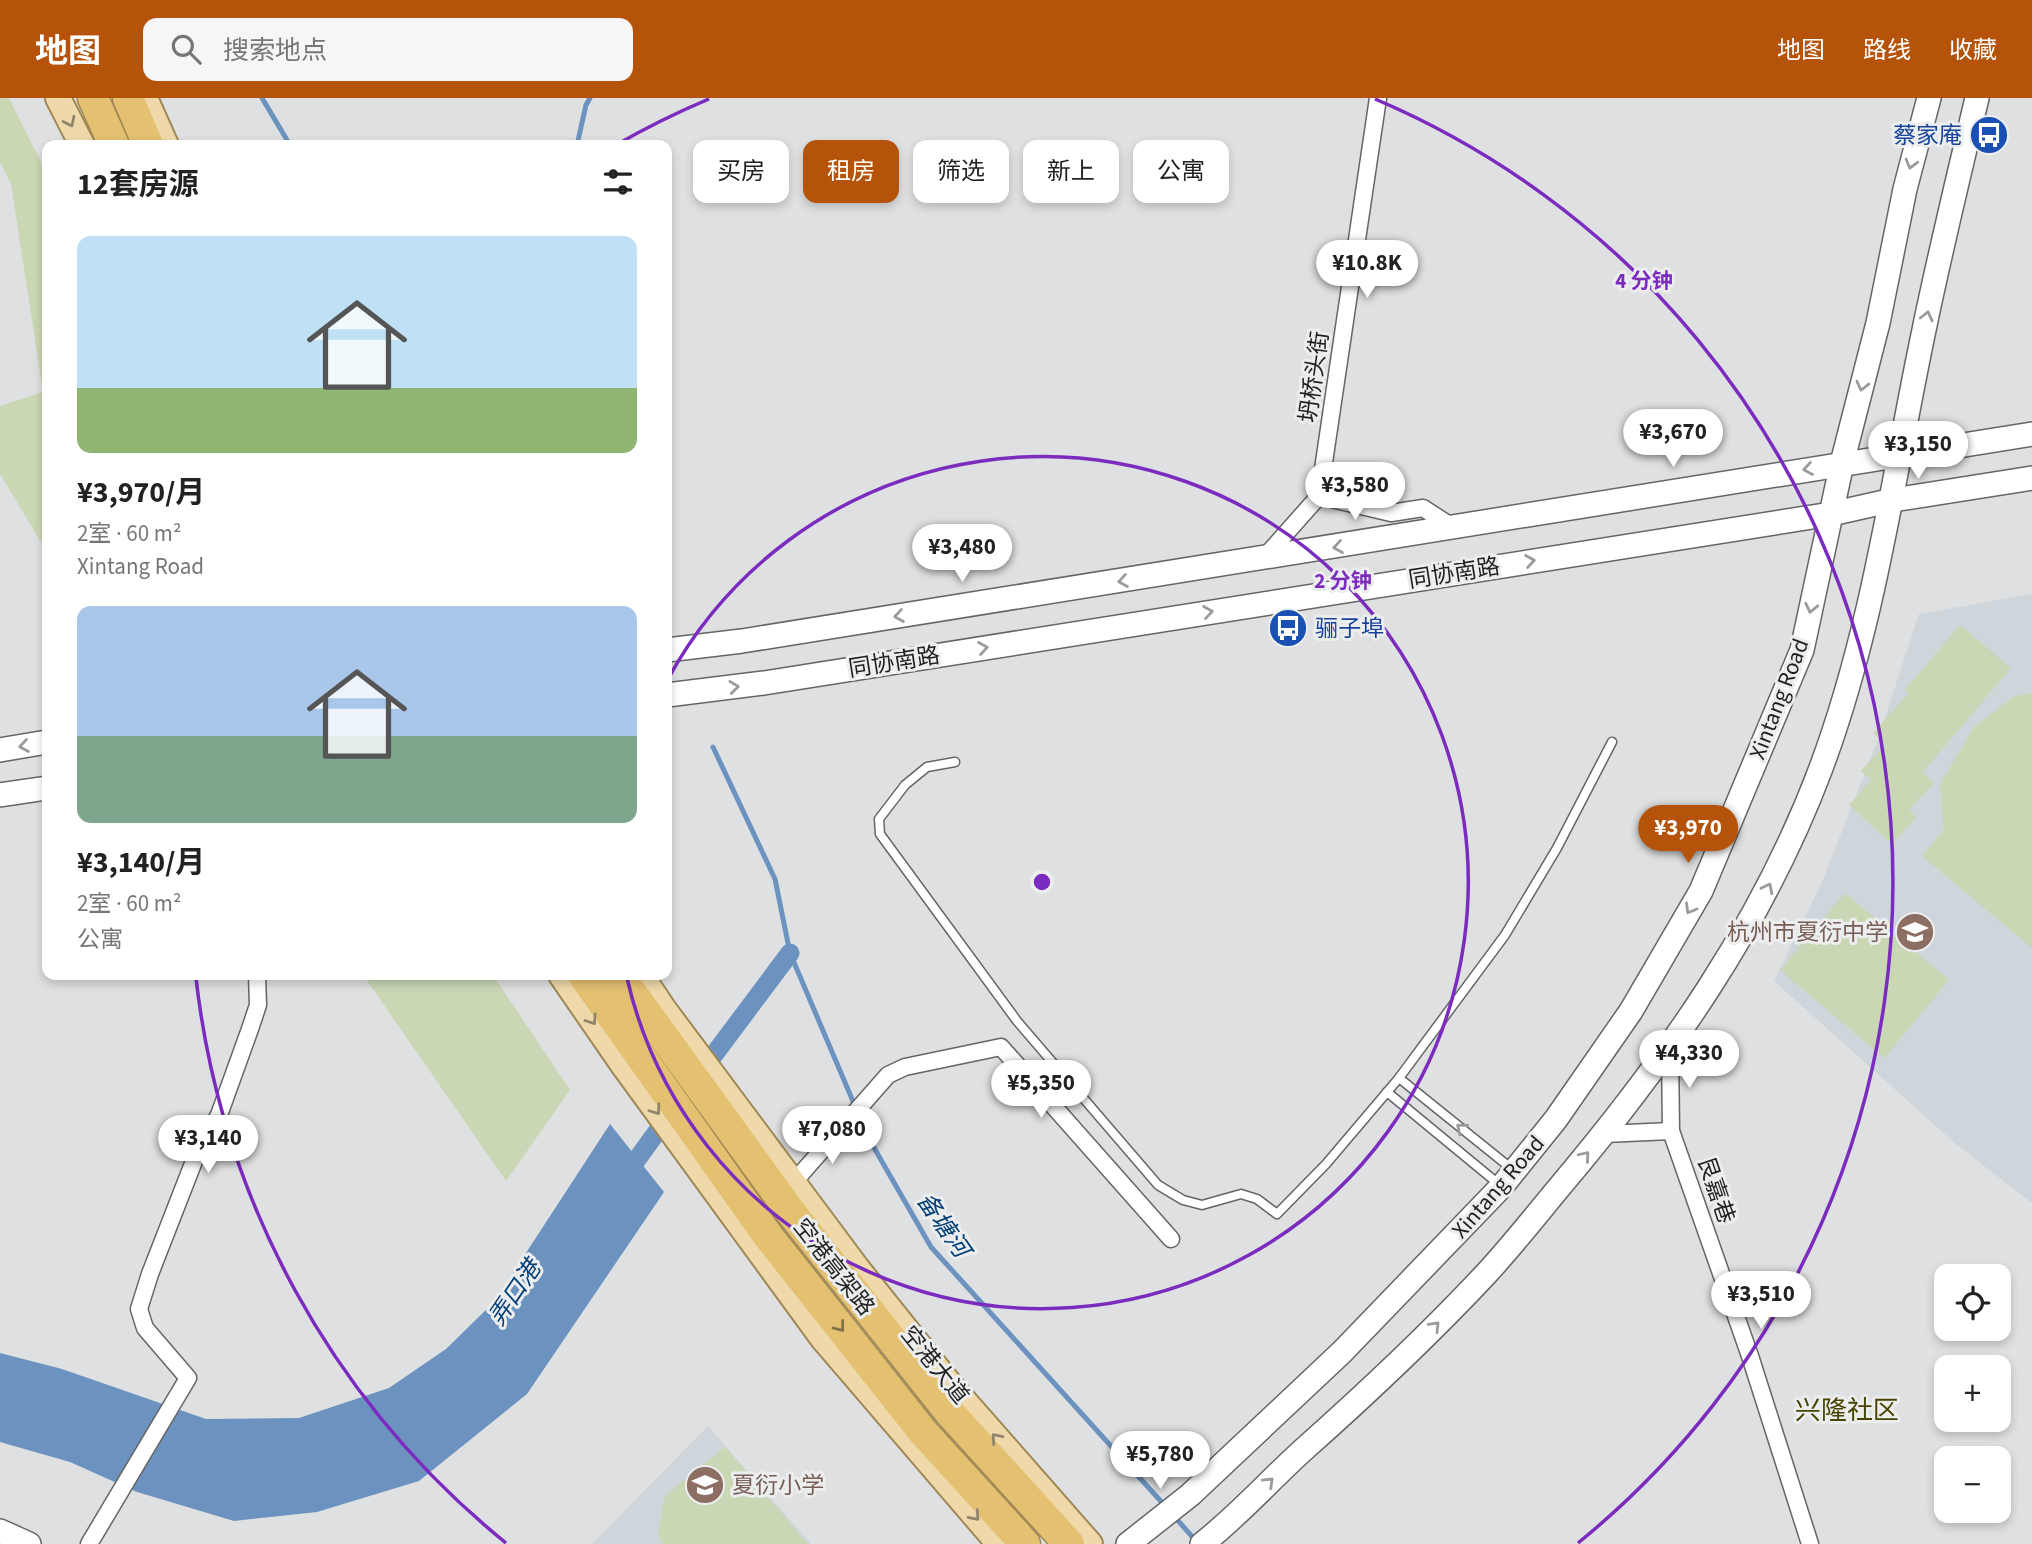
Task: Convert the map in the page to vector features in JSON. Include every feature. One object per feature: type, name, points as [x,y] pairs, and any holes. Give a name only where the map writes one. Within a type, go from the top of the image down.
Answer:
[{"type":"highway","points":[[93,98],[112,140]]},
{"type":"highway","points":[[128,98],[146,140]]},
{"type":"highway","name":"空港高架路","points":[[587,980],[768,1236],[923,1432],[1025,1544]]},
{"type":"highway","name":"空港高架路","points":[[623,980],[790,1211],[849,1286],[950,1413],[1069,1544]]},
{"type":"main road","points":[[58,98],[79,140]]},
{"type":"main road","points":[[145,98],[164,140]]},
{"type":"main road","name":"Xintang Road","points":[[1128,1544],[1190,1495],[1342,1352],[1508,1179],[1556,1119],[1631,1011],[1701,891],[1802,650],[1842,463],[1878,323],[1905,189],[1929,98]]},
{"type":"main road","name":"Xintang Road","points":[[1211,1537],[1387,1375],[1479,1281],[1604,1134],[1670,1049],[1770,887],[1821,768],[1856,660],[1893,500],[1924,329],[1977,98]]},
{"type":"main road","name":"同协南路","points":[[672,649],[742,641],[2032,434]]},
{"type":"main road","name":"同协南路","points":[[672,694],[764,683],[1831,514],[1893,500],[2032,478]]},
{"type":"main road","points":[[0,750],[42,743]]},
{"type":"main road","points":[[0,795],[42,789]]},
{"type":"main road","points":[[564,980],[623,1065],[823,1339],[999,1544]]},
{"type":"main road","name":"空港大道","points":[[644,980],[793,1183],[953,1388],[1090,1544]]},
{"type":"main road","points":[[0,1531],[29,1544]]},
{"type":"street","name":"坍桥头街","points":[[1319,496],[1378,98]]},
{"type":"street","points":[[1264,558],[1319,496],[1391,513],[1423,509],[1454,528]]},
{"type":"street","points":[[89,1544],[188,1378],[145,1328],[139,1309],[196,1156],[219,1115],[250,1029],[258,1005],[257,980]]},
{"type":"street","points":[[793,1183],[888,1076],[905,1066],[1001,1047],[1171,1239]]},
{"type":"street","name":"艮嘉巷","points":[[1670,1049],[1671,1131],[1750,1356],[1810,1544]]},
{"type":"street","points":[[1604,1134],[1671,1131]]},
{"type":"lane","points":[[955,762],[927,767],[905,785],[879,819],[880,834],[1017,1021],[1158,1185],[1183,1200],[1202,1205],[1241,1194],[1257,1199],[1277,1214],[1326,1164],[1399,1078],[1505,935],[1557,848],[1612,742]]},
{"type":"lane","points":[[1399,1078],[1508,1179]]},
{"type":"lane","points":[[1387,1092],[1508,1179]]},
{"type":"shaded area","name":"杭州市夏衍中学","points":[[2032,594],[2032,1203],[1957,1145],[1774,981],[1822,882],[1877,742],[1919,614]]},
{"type":"shaded area","name":"夏衍小学","points":[[708,1426],[811,1544],[592,1544]]},
{"type":"green space","points":[[0,98],[9,98],[42,164],[42,386],[11,184],[0,162]]},
{"type":"green space","points":[[42,392],[42,544],[0,474],[0,406]]},
{"type":"green space","points":[[1960,625],[2011,668],[1923,772],[1934,783],[1909,810],[1916,817],[1892,844],[1849,805],[1871,780],[1861,771],[1886,744],[1873,733],[1909,693],[1904,691]]},
{"type":"green space","points":[[2032,693],[2032,948],[1922,856],[1944,830],[1940,784],[1973,728],[2014,696]]},
{"type":"green space","points":[[1845,893],[1949,980],[1884,1058],[1780,970]]},
{"type":"green space","points":[[366,980],[496,980],[570,1090],[506,1181]]},
{"type":"green space","name":"夏衍小学","points":[[725,1447],[808,1544],[662,1544],[658,1533],[665,1496]]},
{"type":"water","points":[[610,1124],[664,1192],[527,1394],[419,1481],[317,1512],[234,1521],[137,1492],[70,1462],[0,1442],[0,1353],[62,1369],[206,1419],[299,1418],[389,1388],[446,1349],[494,1302]]},
{"type":"waterway","name":"备塘河","points":[[262,98],[287,140]]},
{"type":"waterway","points":[[578,140],[590,98]]},
{"type":"waterway","name":"备塘河","points":[[713,747],[775,879],[790,953],[869,1139],[931,1247],[1167,1508]]},
{"type":"waterway","name":"弄口港","points":[[698,1076],[790,953]]},
{"type":"waterway","name":"弄口港","points":[[622,1180],[672,1111]]},
{"type":"waterway","name":"备塘河","points":[[1173,1515],[1197,1542]]},
{"type":"place","name":"蔡家庵","points":[[1989,135]]},
{"type":"place","name":"骊子埠","points":[[1288,628]]},
{"type":"place","name":"杭州市夏衍中学","points":[[1915,932]]},
{"type":"place","name":"夏衍小学","points":[[705,1485]]},
{"type":"district","name":"兴隆社区","points":[[1847,1410]]}]
